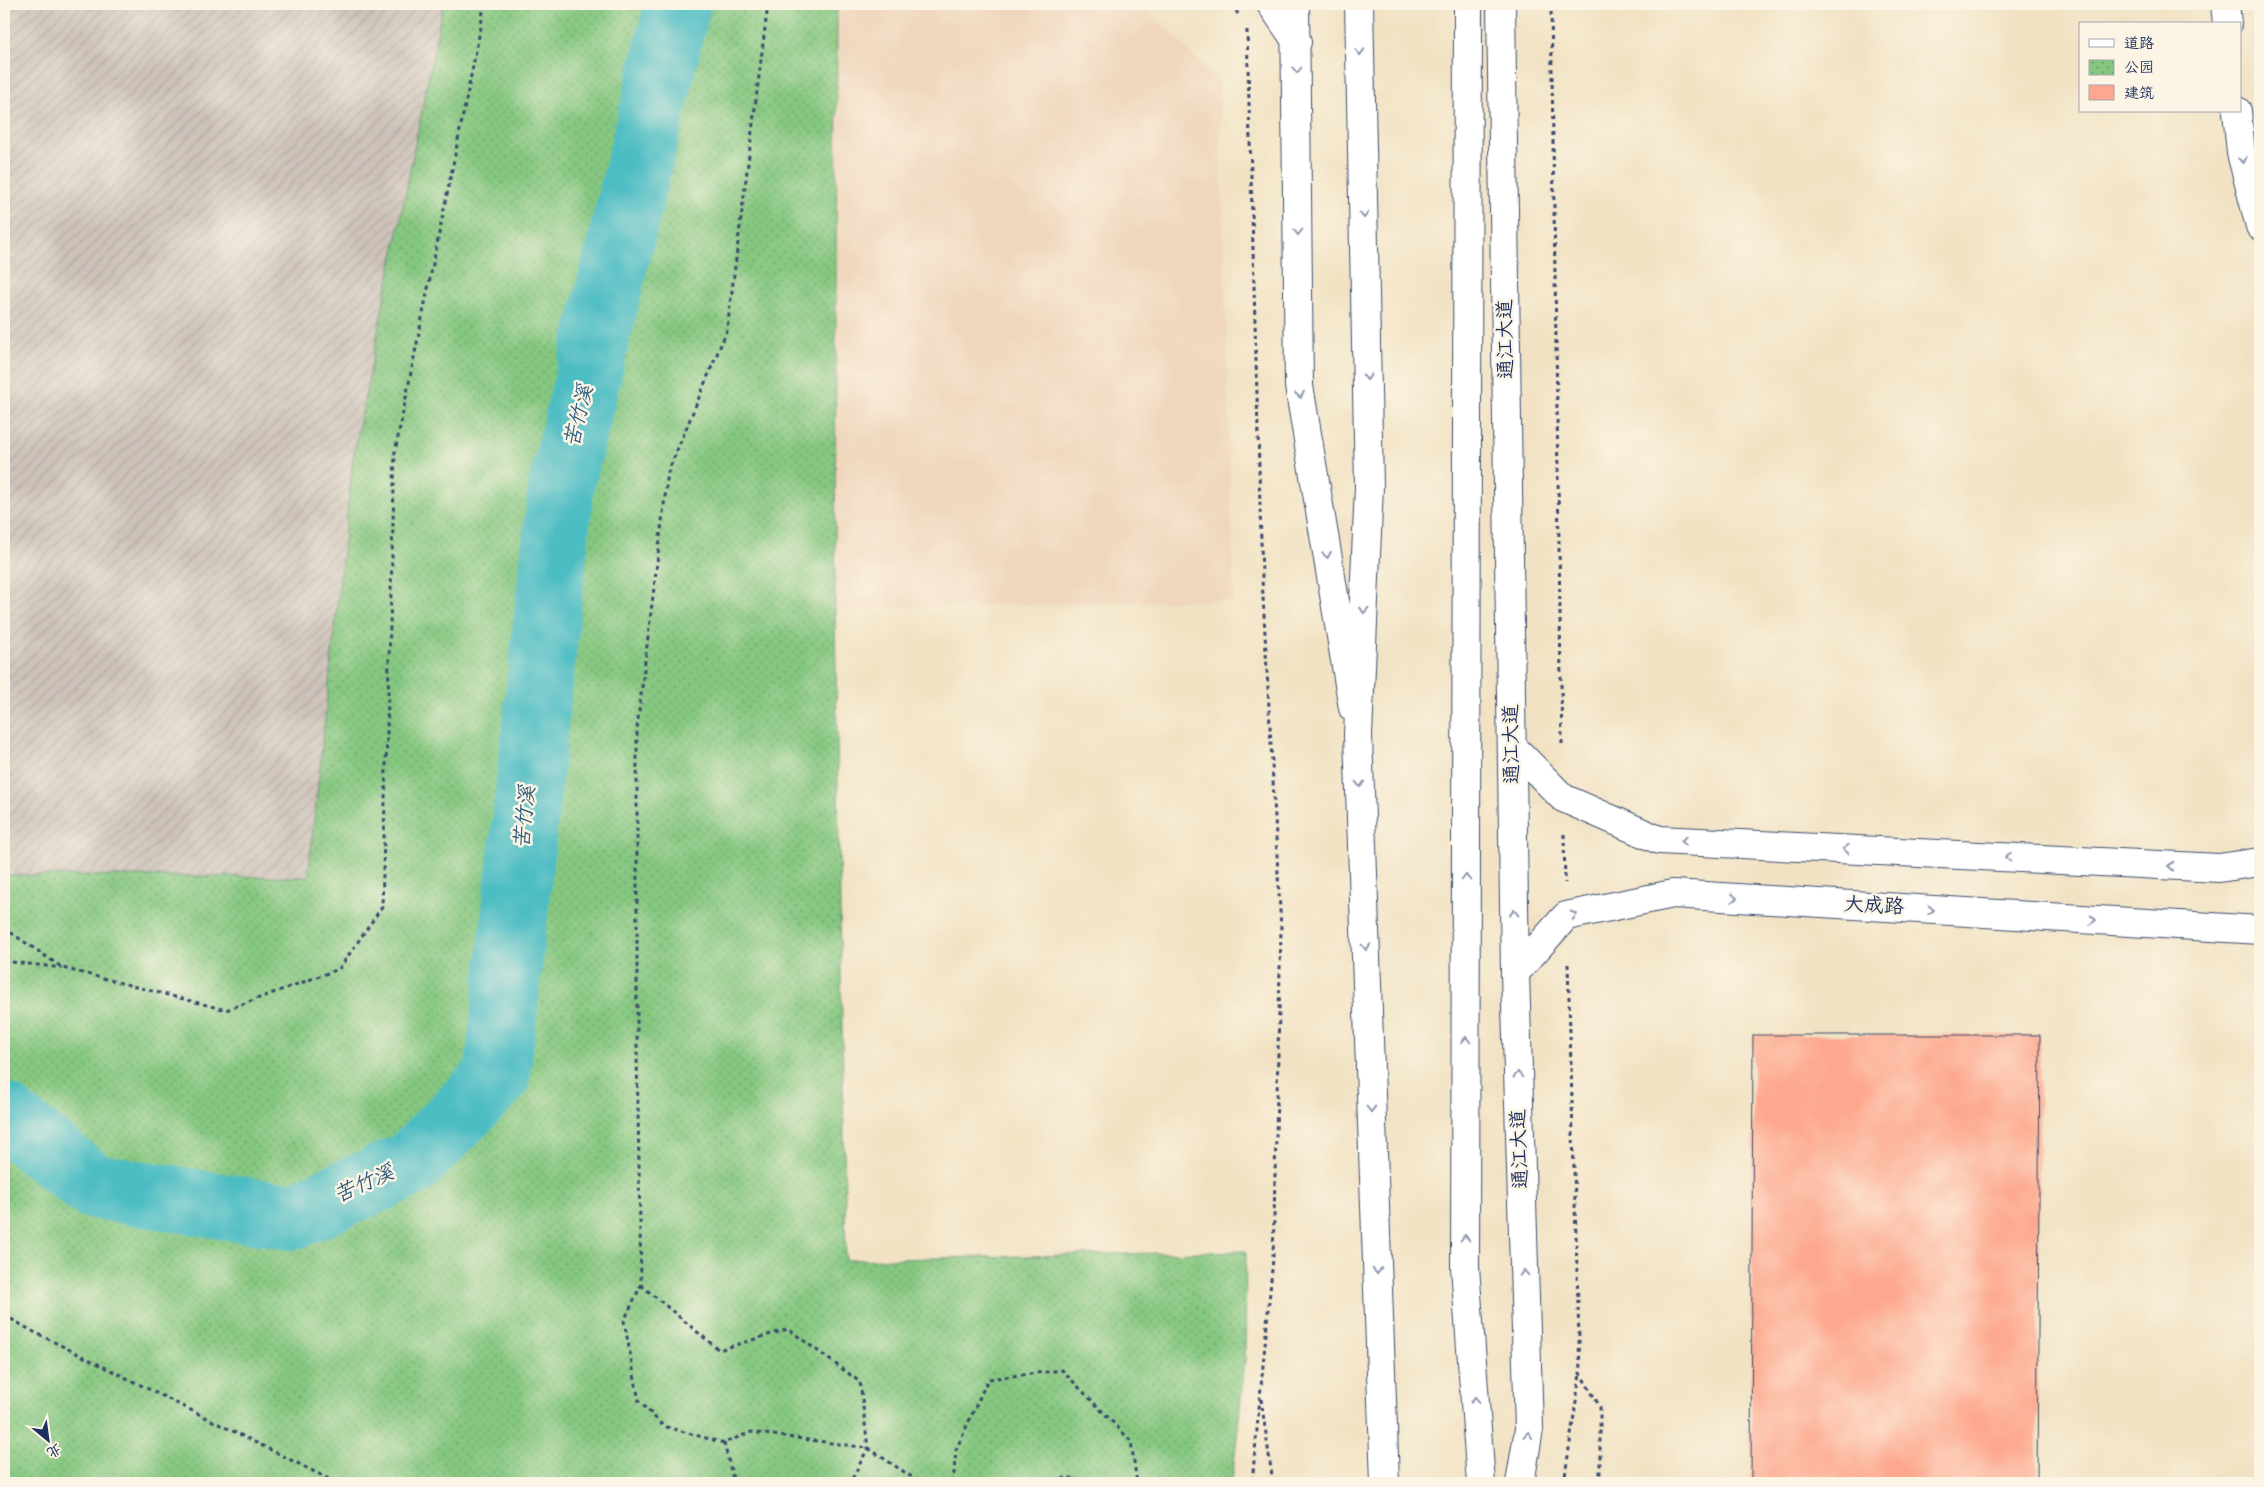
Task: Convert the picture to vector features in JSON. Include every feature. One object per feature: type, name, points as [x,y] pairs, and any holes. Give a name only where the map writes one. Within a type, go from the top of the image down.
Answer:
[{"type":"street","points":[[1270,4],[1296,42]]},
{"type":"street","points":[[1295,4],[1299,386],[1358,735]]},
{"type":"street","points":[[1359,4],[1369,487],[1358,735],[1385,1483]]},
{"type":"street","name":"通江大道","points":[[1468,4],[1465,1267],[1481,1483]]},
{"type":"street","points":[[2225,4],[2227,22]]},
{"type":"street","name":"通江大道","points":[[1503,6],[1515,973],[1529,1429],[1520,1483]]},
{"type":"street","points":[[2237,112],[2241,154],[2260,226]]},
{"type":"street","points":[[1512,746],[1562,798],[1659,840],[2219,868],[2260,862]]},
{"type":"street","name":"大成路","points":[[1566,916],[1673,894],[2260,930]]},
{"type":"street","points":[[1515,973],[1566,916]]},
{"type":"path","points":[[4,961],[63,968],[226,1010],[338,969],[382,907],[395,452],[484,4]]},
{"type":"path","points":[[768,4],[727,330],[668,472],[637,728],[637,1050],[641,1285],[624,1321],[639,1401],[663,1426],[724,1443],[751,1432],[868,1448],[920,1483]]},
{"type":"path","points":[[1232,4],[1240,17]]},
{"type":"path","points":[[1551,4],[1562,798],[1580,1373],[1564,1483]]},
{"type":"path","points":[[1244,24],[1247,30],[1262,578],[1281,929],[1273,1259],[1252,1483]]},
{"type":"path","points":[[4,928],[63,968]]},
{"type":"path","points":[[641,1285],[719,1350],[788,1329],[860,1382],[868,1448],[850,1483]]},
{"type":"path","points":[[4,1315],[34,1332],[336,1483]]},
{"type":"path","points":[[953,1483],[956,1450],[988,1379],[1062,1370],[1131,1441],[1137,1483]]},
{"type":"path","points":[[1580,1373],[1600,1406],[1600,1483]]},
{"type":"path","points":[[1260,1393],[1273,1483]]},
{"type":"path","points":[[724,1443],[734,1483]]},
{"type":"path","points":[[1055,1483],[1067,1477],[1090,1483]]},
{"type":"shaded area","points":[[4,4],[443,4],[353,458],[308,877],[4,875]]},
{"type":"shaded area","points":[[837,4],[1142,4],[1219,82],[1234,600],[835,609]]},
{"type":"green space","points":[[443,4],[837,4],[835,609],[846,1260],[1246,1251],[1245,1361],[1232,1483],[4,1483],[4,875],[308,877],[353,458]]},
{"type":"building","points":[[1753,1035],[2040,1035],[2037,1483],[1751,1483]]},
{"type":"waterway","name":"苦竹溪","points":[[4,1116],[93,1186],[292,1217],[411,1164],[497,1077],[561,487],[678,4]]}]
